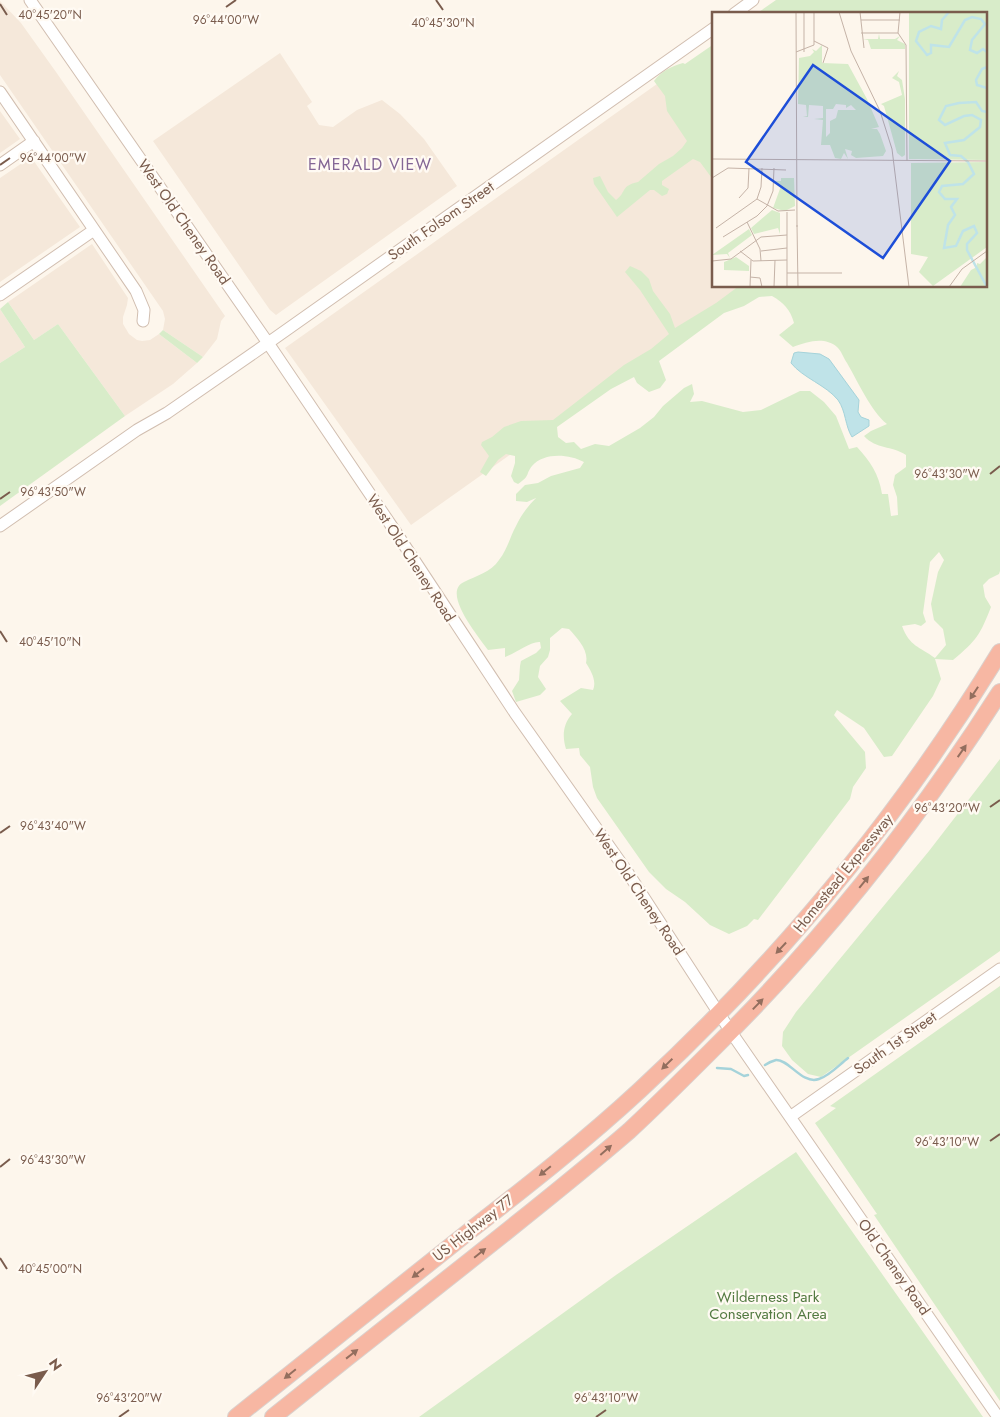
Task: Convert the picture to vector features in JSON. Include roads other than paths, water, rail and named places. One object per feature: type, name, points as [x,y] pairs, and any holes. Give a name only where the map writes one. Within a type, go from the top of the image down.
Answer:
[{"type":"highway","name":"Homestead Expressway","points":[[702,1030],[793,935],[871,840],[951,729],[1000,652]]},
{"type":"highway","name":"Homestead Expressway","points":[[711,1051],[804,955],[881,861],[928,800],[1000,692]]},
{"type":"highway","name":"US Highway 77","points":[[236,1417],[547,1170],[639,1091],[702,1030]]},
{"type":"highway","name":"US Highway 77","points":[[273,1417],[580,1172],[630,1129],[711,1051]]},
{"type":"street","name":"West Old Cheney Road","points":[[30,0],[268,343],[397,534],[471,649],[633,881],[731,1032],[790,1117]]},
{"type":"street","points":[[737,12],[753,0]]},
{"type":"street","name":"South Folsom Street","points":[[0,526],[137,430],[168,413],[712,29]]},
{"type":"street","points":[[0,92],[136,291],[144,310],[144,320]]},
{"type":"street","points":[[0,165],[34,141]]},
{"type":"street","points":[[0,295],[94,230]]},
{"type":"street","name":"South Folsom Street","points":[[0,535],[142,436],[168,413]]},
{"type":"street","name":"South 1st Street","points":[[790,1117],[1000,969]]},
{"type":"street","name":"Old Cheney Road","points":[[790,1117],[998,1417]]},
{"type":"water","points":[[794,353],[820,354],[829,359],[859,400],[858,412],[861,417],[869,420],[869,426],[852,437],[838,400],[791,363]]},
{"type":"waterway","points":[[765,1065],[776,1060],[781,1061],[801,1075],[813,1080],[819,1079],[834,1070],[848,1058]]},
{"type":"waterway","points":[[717,1068],[731,1069],[744,1076],[748,1075]]},
{"type":"district","name":"EMERALD VIEW","points":[[370,164]]},
{"type":"park label","name":"Wilderness Park Conservation Area","points":[[768,1306]]}]
